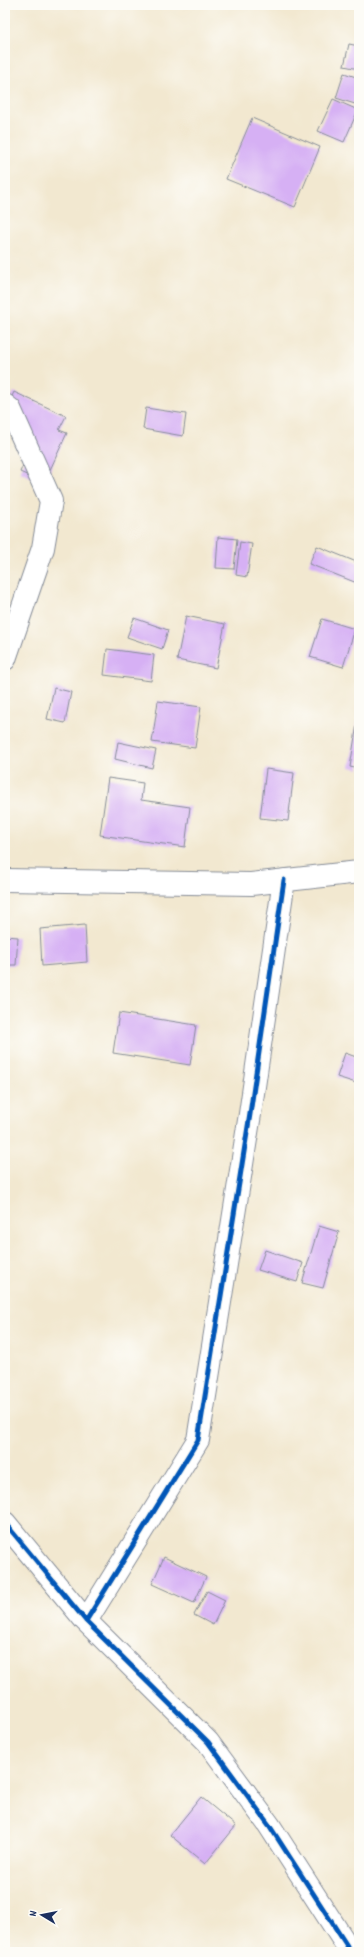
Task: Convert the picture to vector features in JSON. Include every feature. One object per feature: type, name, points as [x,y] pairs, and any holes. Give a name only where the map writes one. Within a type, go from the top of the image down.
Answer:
[{"type":"street","points":[[5,405],[10,409],[51,501],[43,548],[5,659]]},
{"type":"street","points":[[5,880],[251,884],[359,872]]},
{"type":"street","points":[[86,1621],[198,1440],[250,1114],[284,880]]},
{"type":"street","points":[[5,1523],[86,1621],[208,1742],[269,1825],[351,1952]]},
{"type":"building","points":[[349,44],[359,46],[359,69],[344,66]]},
{"type":"building","points":[[344,73],[359,78],[358,105],[336,98]]},
{"type":"building","points":[[333,99],[358,110],[344,142],[318,131]]},
{"type":"building","points":[[252,118],[320,147],[295,207],[226,179]]},
{"type":"building","points":[[14,392],[66,416],[59,430],[67,433],[44,483],[20,472],[35,438],[5,424],[5,411]]},
{"type":"building","points":[[146,408],[186,414],[183,436],[143,429]]},
{"type":"building","points":[[218,537],[237,539],[234,569],[216,568]]},
{"type":"building","points":[[240,542],[252,544],[247,577],[236,575]]},
{"type":"building","points":[[317,546],[359,563],[359,577],[357,583],[309,564]]},
{"type":"building","points":[[186,616],[225,624],[216,668],[177,660]]},
{"type":"building","points":[[134,618],[168,630],[162,649],[127,637]]},
{"type":"building","points":[[322,619],[355,629],[343,667],[310,657]]},
{"type":"building","points":[[107,649],[154,655],[151,681],[104,675]]},
{"type":"building","points":[[54,688],[71,692],[65,723],[47,719]]},
{"type":"building","points":[[158,701],[201,707],[195,748],[152,742]]},
{"type":"building","points":[[359,718],[359,769],[350,767]]},
{"type":"building","points":[[118,742],[156,750],[152,768],[115,759]]},
{"type":"building","points":[[266,769],[294,773],[288,821],[260,818]]},
{"type":"building","points":[[108,778],[143,783],[141,800],[190,807],[185,847],[100,835]]},
{"type":"building","points":[[85,925],[87,962],[42,966],[40,929]]},
{"type":"building","points":[[5,936],[18,937],[16,965],[5,965]]},
{"type":"building","points":[[119,1013],[196,1025],[190,1065],[113,1053]]},
{"type":"building","points":[[345,1053],[359,1058],[359,1075],[356,1083],[337,1077]]},
{"type":"building","points":[[319,1226],[339,1232],[323,1288],[302,1283]]},
{"type":"building","points":[[265,1250],[303,1263],[297,1282],[258,1270]]},
{"type":"building","points":[[164,1557],[206,1577],[194,1603],[152,1584]]},
{"type":"building","points":[[207,1591],[225,1600],[213,1625],[194,1615]]},
{"type":"building","points":[[201,1797],[236,1826],[205,1864],[170,1835]]},
{"type":"cycle path","points":[[86,1621],[198,1440],[250,1114],[284,880]]},
{"type":"cycle path","points":[[5,1523],[86,1621],[208,1742],[269,1825],[351,1952]]}]
